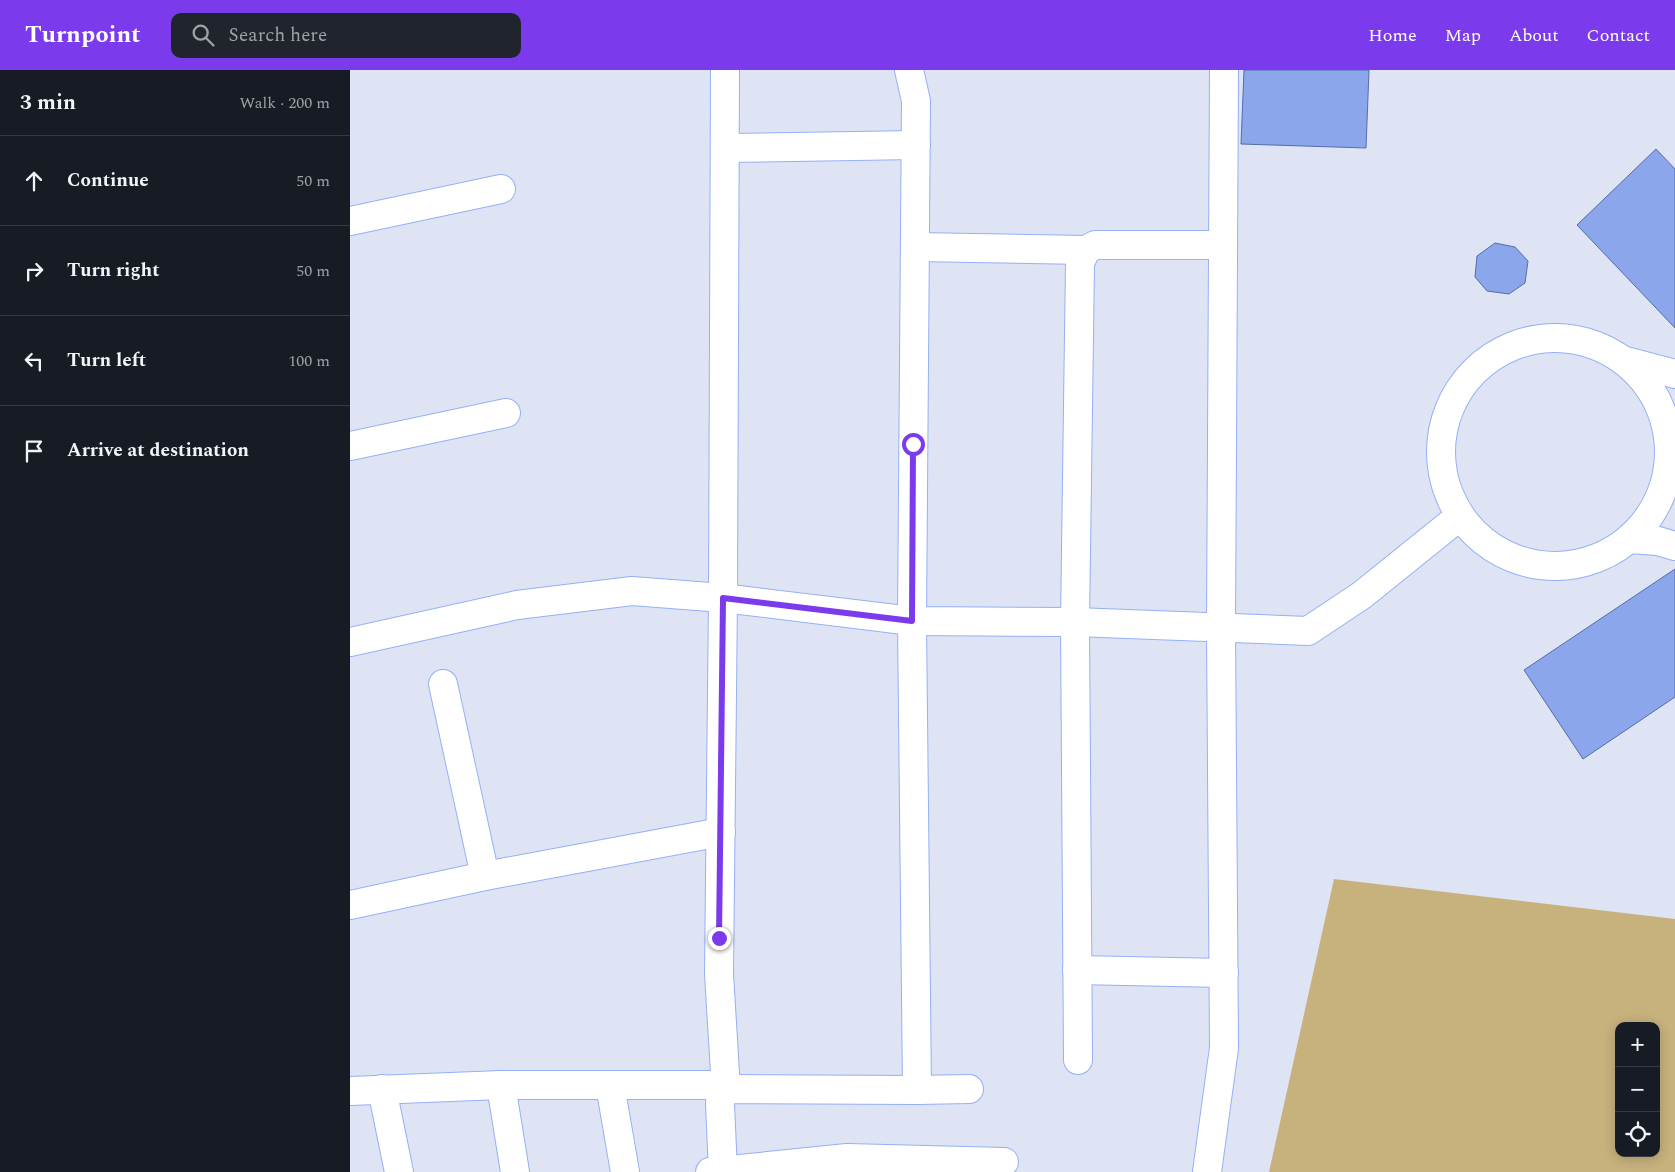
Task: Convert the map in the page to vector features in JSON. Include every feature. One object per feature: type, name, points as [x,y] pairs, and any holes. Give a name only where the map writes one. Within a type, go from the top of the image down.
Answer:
[{"type":"street","points":[[725,70],[723,598],[719,974],[724,1091],[720,1104],[718,1171],[847,1158],[1004,1162]]},
{"type":"street","points":[[910,70],[916,100],[912,621],[917,1090]]},
{"type":"street","points":[[1207,1172],[1224,1048],[1221,628],[1224,70]]},
{"type":"street","points":[[725,148],[916,145]]},
{"type":"street","points":[[350,221],[501,189]]},
{"type":"street","points":[[915,247],[1086,250],[1095,245],[1105,244],[1223,245]]},
{"type":"street","points":[[1078,1060],[1074,622],[1080,263],[1086,250]]},
{"type":"street","points":[[1625,360],[1648,385],[1664,415],[1670,448],[1666,482],[1652,513],[1630,539],[1607,554],[1581,564],[1554,567],[1526,564],[1500,553],[1478,537],[1460,516],[1446,487],[1441,455],[1444,423],[1457,393],[1477,368],[1504,349],[1534,339],[1566,337],[1597,344],[1625,360],[1675,374]]},
{"type":"street","points":[[350,446],[506,413]]},
{"type":"street","points":[[350,642],[517,605],[632,591],[723,598],[912,621],[1074,622],[1308,631],[1362,595],[1460,516]]},
{"type":"street","points":[[1630,539],[1658,541],[1675,546]]},
{"type":"street","points":[[443,684],[485,876]]},
{"type":"street","points":[[350,905],[485,876],[720,832]]},
{"type":"street","points":[[1077,970],[1224,972]]},
{"type":"street","points":[[350,1091],[501,1085],[710,1085],[724,1091],[969,1089]]},
{"type":"street","points":[[501,1085],[515,1172]]},
{"type":"street","points":[[610,1085],[625,1172]]},
{"type":"street","points":[[382,1089],[399,1172]]},
{"type":"shaded area","points":[[1334,879],[1675,919],[1675,1172],[1269,1172]]},
{"type":"building","points":[[1244,70],[1369,70],[1366,148],[1241,144]]},
{"type":"building","points":[[1656,149],[1675,169],[1675,328],[1577,225]]},
{"type":"building","points":[[1495,243],[1515,247],[1528,261],[1525,283],[1509,294],[1487,291],[1475,277],[1477,256]]},
{"type":"building","points":[[1675,569],[1675,697],[1583,759],[1524,670]]},
{"type":"route","points":[[719,938],[723,598],[912,621],[913,444]]}]
